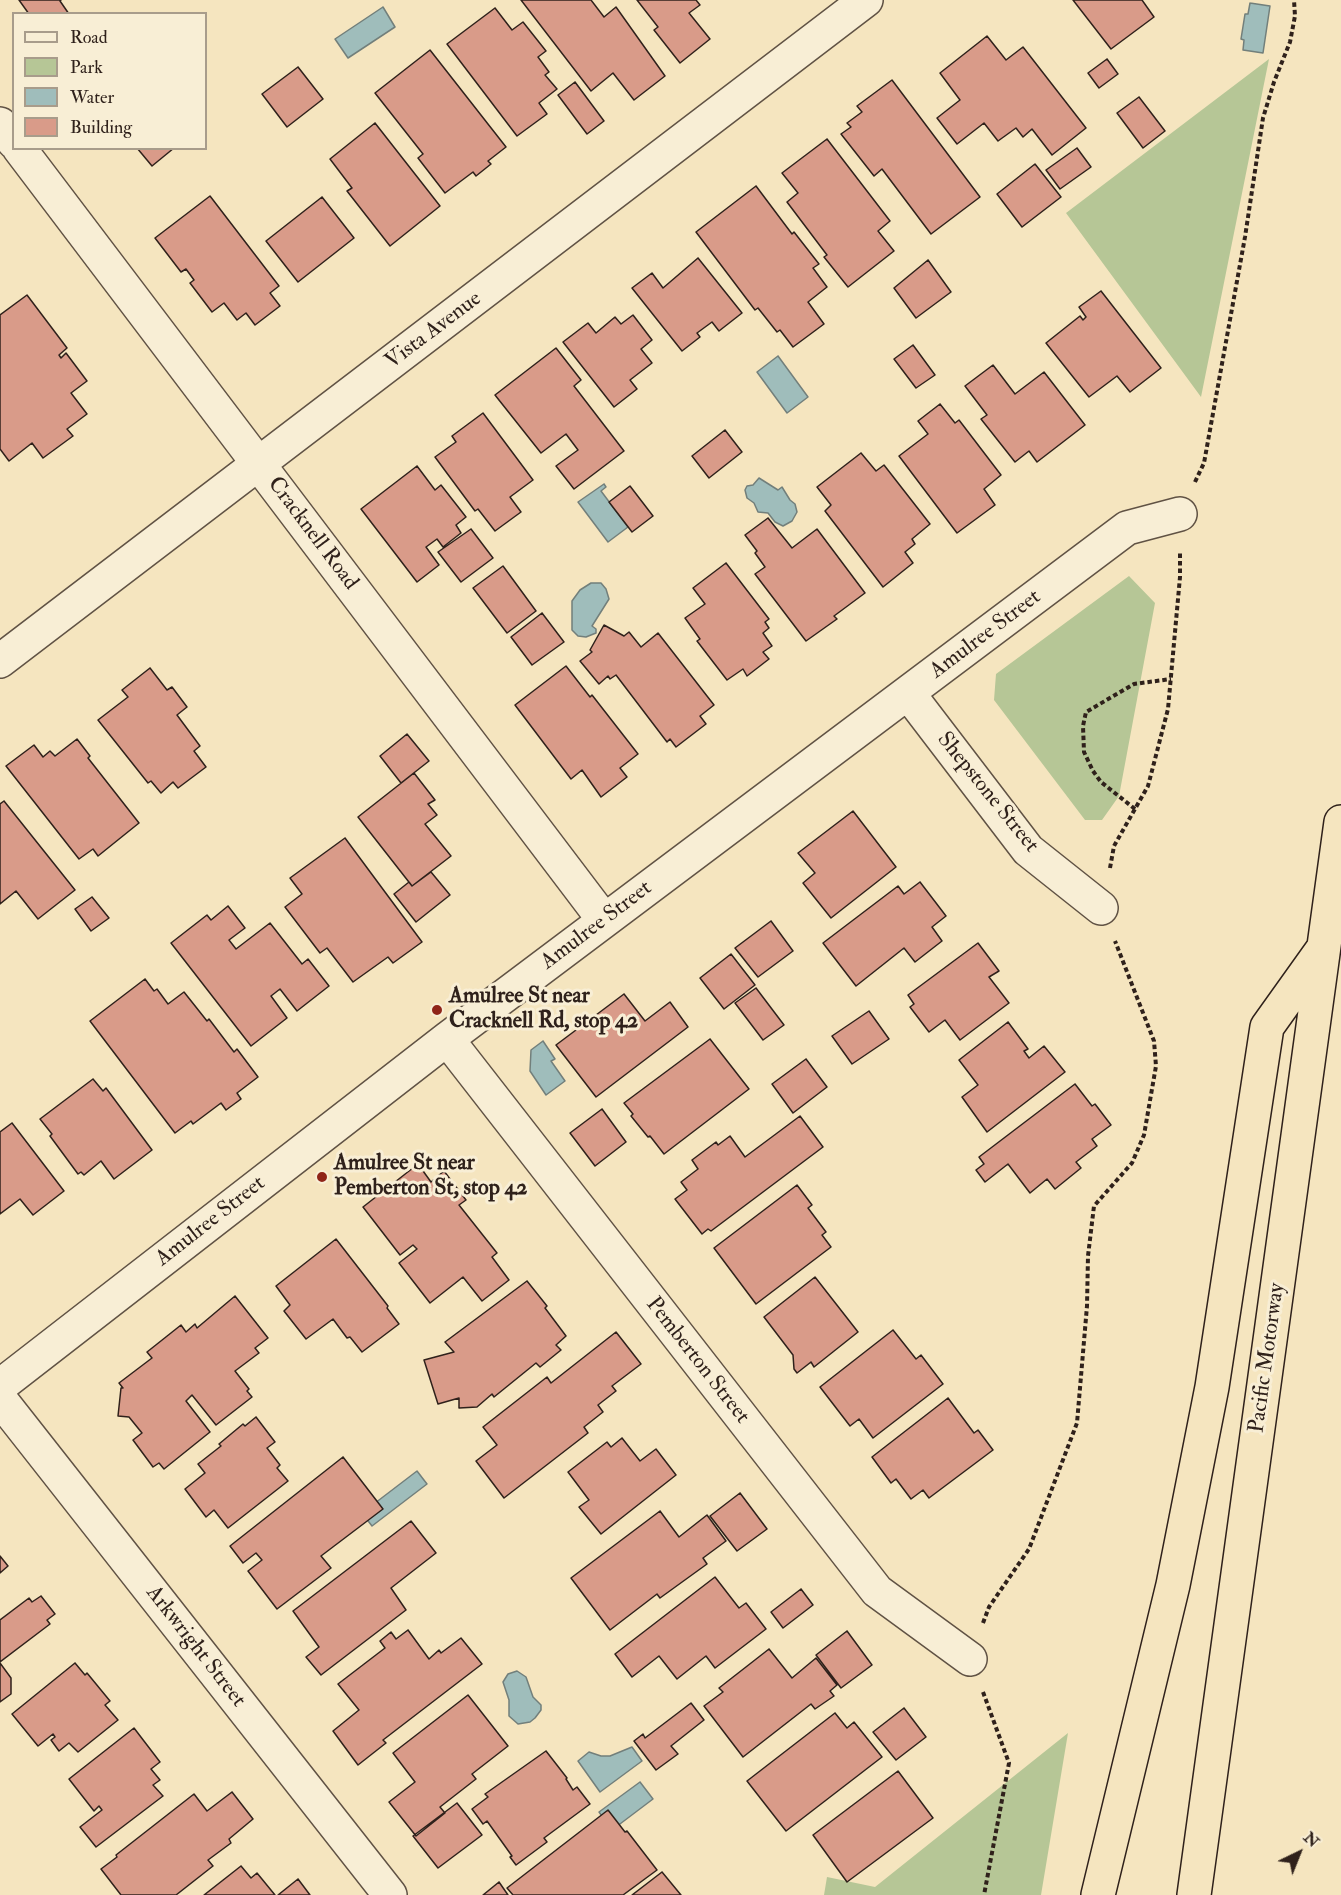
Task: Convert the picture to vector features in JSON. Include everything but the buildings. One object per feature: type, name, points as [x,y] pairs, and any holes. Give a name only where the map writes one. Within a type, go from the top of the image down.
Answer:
[{"type":"highway","name":"Pacific Motorway","points":[[1194,1895],[1341,822]]},
{"type":"highway","points":[[1098,1895],[1173,1585],[1212,1387],[1267,1027],[1324,948]]},
{"type":"street","name":"Vista Avenue","points":[[0,661],[866,0]]},
{"type":"street","points":[[0,124],[12,139]]},
{"type":"street","name":"Cracknell Road","points":[[21,150],[604,920]]},
{"type":"street","name":"Amulree Street","points":[[0,1386],[447,1039],[1127,528],[1180,514]]},
{"type":"street","name":"Shepstone Street","points":[[908,693],[1028,850],[1101,908]]},
{"type":"street","name":"Pemberton Street","points":[[447,1039],[878,1591],[970,1659]]},
{"type":"street","name":"Arkwright Street","points":[[0,1400],[390,1895]]},
{"type":"path","points":[[1204,463],[1245,237],[1263,118],[1290,42],[1295,16],[1294,0]]},
{"type":"path","points":[[989,1607],[1029,1549],[1077,1423],[1088,1306],[1088,1256],[1094,1206],[1132,1163],[1144,1135],[1156,1066],[1154,1041],[1101,908],[1114,846],[1148,786],[1168,709],[1180,577]]},
{"type":"path","points":[[1136,809],[1101,782],[1093,771],[1084,752],[1083,726],[1086,712],[1134,684],[1171,679]]},
{"type":"path","points":[[984,1895],[1009,1763]]},
{"type":"green space","points":[[1269,59],[1201,397],[1066,213]]},
{"type":"green space","points":[[1129,576],[1155,603],[1119,796],[1102,820],[1085,820],[994,700],[996,674]]},
{"type":"green space","points":[[1068,1733],[1041,1895],[824,1895],[827,1877],[875,1887]]},
{"type":"water","points":[[1250,3],[1270,6],[1263,53],[1243,50],[1244,40],[1241,39],[1245,14],[1248,14]]},
{"type":"water","points":[[383,7],[395,27],[348,58],[335,39]]},
{"type":"water","points":[[778,356],[808,397],[787,413],[757,372]]},
{"type":"water","points":[[759,478],[778,490],[782,487],[795,504],[797,512],[792,521],[783,526],[775,522],[768,513],[758,512],[754,503],[747,498],[745,490],[747,486],[753,485]]},
{"type":"water","points":[[604,484],[606,487],[601,491],[628,527],[608,542],[578,502]]},
{"type":"water","points":[[591,583],[601,583],[609,599],[592,626],[596,629],[596,633],[586,637],[578,636],[572,630],[572,601],[580,590]]},
{"type":"water","points":[[543,1041],[555,1059],[551,1061],[565,1081],[546,1095],[530,1071],[531,1050]]},
{"type":"water","points":[[417,1471],[427,1484],[372,1526],[362,1513]]},
{"type":"water","points":[[517,1671],[526,1677],[533,1697],[541,1705],[541,1710],[535,1718],[530,1722],[518,1724],[509,1716],[509,1700],[503,1682],[508,1674]]},
{"type":"water","points":[[632,1747],[642,1761],[600,1792],[578,1761],[589,1752],[610,1756]]},
{"type":"water","points":[[640,1782],[653,1799],[612,1830],[599,1812]]},
{"type":"place","name":"Amulree St near Cracknell Rd, stop 42","points":[[437,1010]]},
{"type":"place","name":"Amulree St near Pemberton St, stop 42","points":[[322,1177]]}]
